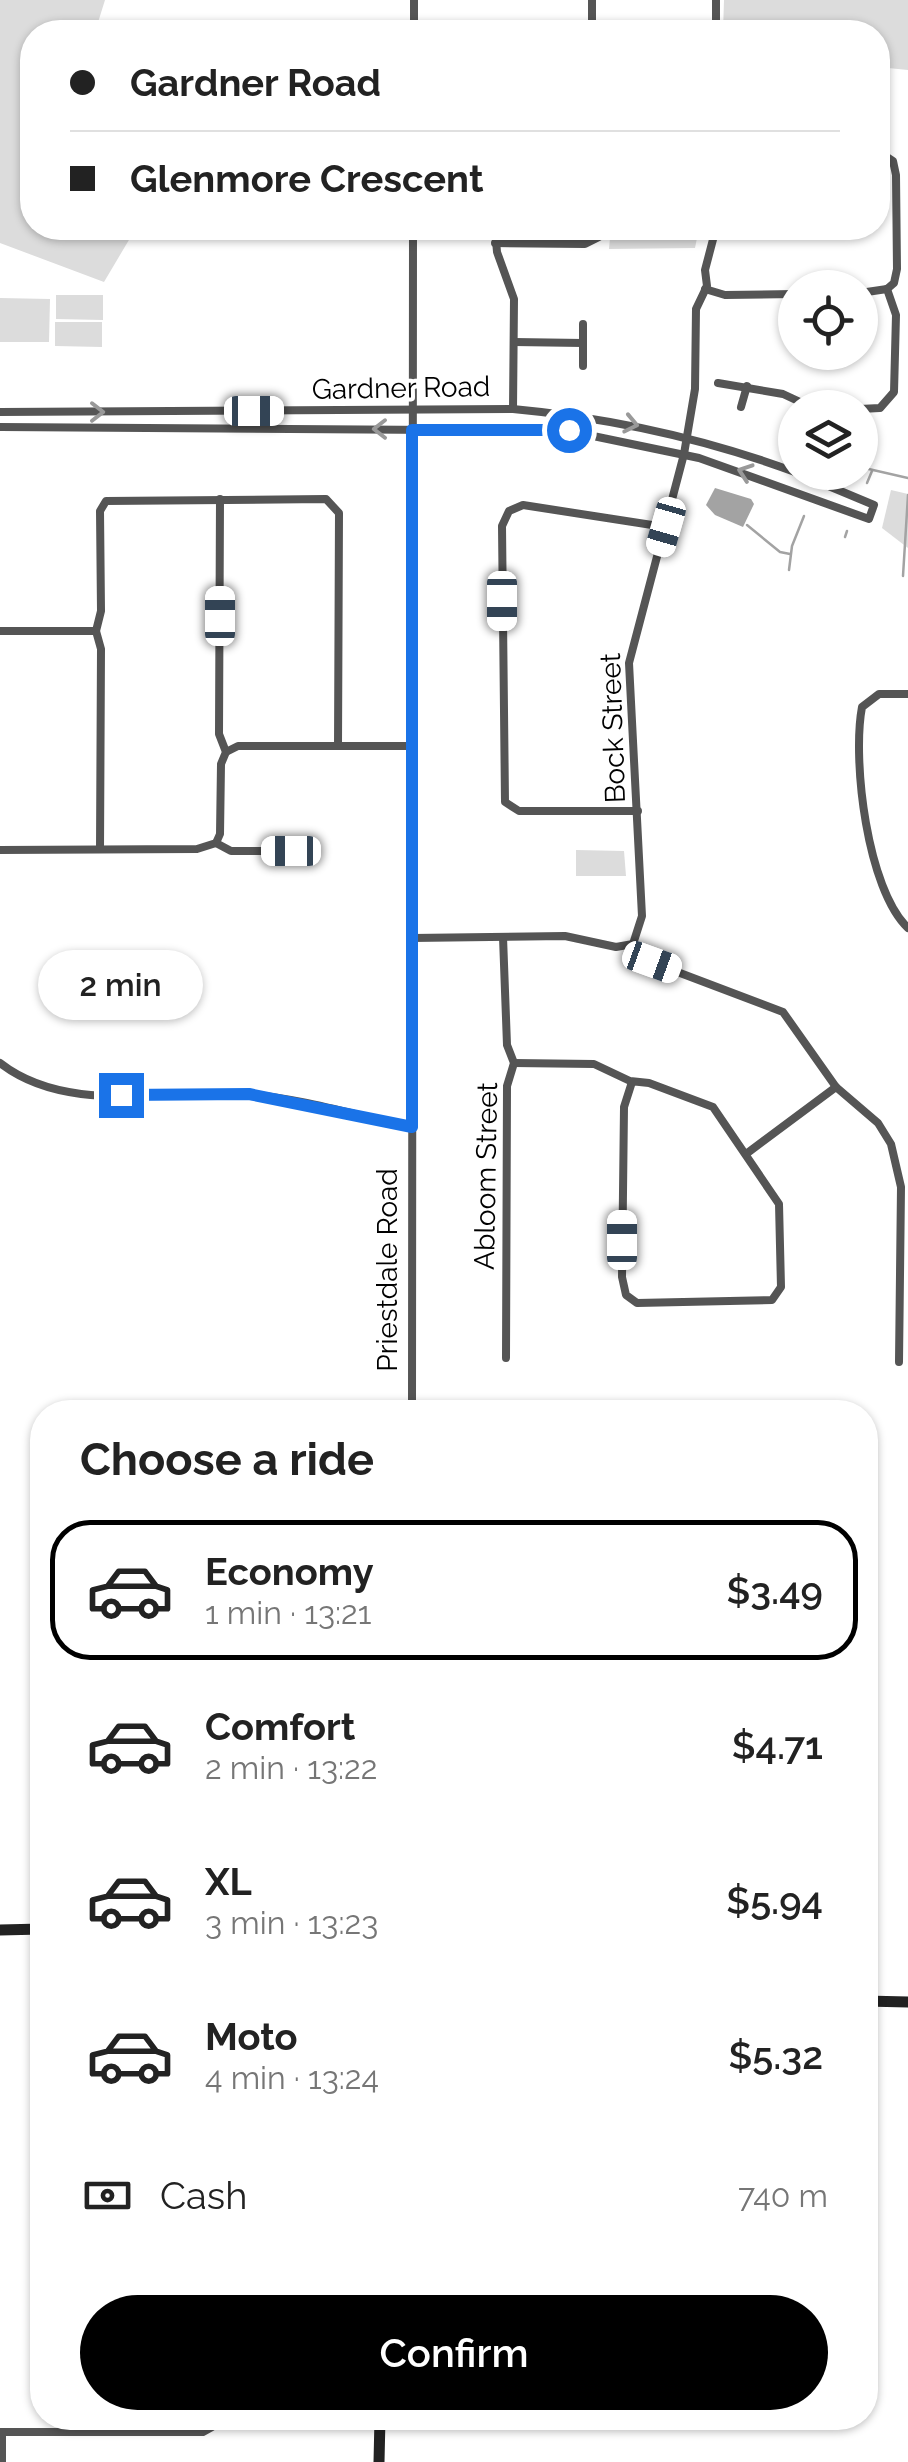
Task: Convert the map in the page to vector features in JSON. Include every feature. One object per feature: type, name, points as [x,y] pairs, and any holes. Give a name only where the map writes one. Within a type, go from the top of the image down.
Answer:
[{"type":"main road","points":[[0,1930],[30,1929]]},
{"type":"main road","points":[[878,2002],[908,2002]]},
{"type":"main road","points":[[379,2462],[380,2430]]},
{"type":"street","points":[[878,291],[894,283],[897,269],[896,175],[890,158]]},
{"type":"street","name":"Priestdale Road","points":[[412,1400],[413,240]]},
{"type":"street","points":[[495,240],[514,299],[513,409]]},
{"type":"street","points":[[495,244],[584,244],[593,240]]},
{"type":"street","name":"Bock Street","points":[[633,944],[642,916],[629,663],[684,454],[695,389],[696,309],[706,290],[705,270],[713,240]]},
{"type":"street","points":[[878,408],[894,392],[896,314],[887,289]]},
{"type":"street","points":[[706,290],[778,294]]},
{"type":"street","points":[[582,366],[583,324]]},
{"type":"street","points":[[514,342],[583,343]]},
{"type":"street","points":[[718,383],[746,386],[778,397]]},
{"type":"street","points":[[741,407],[746,386]]},
{"type":"street","name":"Gardner Road","points":[[0,412],[513,409],[598,417],[686,436],[778,466]]},
{"type":"street","name":"Gardner Road","points":[[0,426],[569,430],[684,454],[778,485]]},
{"type":"street","name":"Gardner Road","points":[[791,490],[868,520],[874,504],[839,490]]},
{"type":"street","points":[[220,500],[219,734],[226,752]]},
{"type":"street","points":[[100,849],[102,649],[96,631],[101,610],[100,510],[106,501],[326,500],[339,513],[338,746]]},
{"type":"street","points":[[638,811],[520,811],[505,802],[502,526],[508,511],[523,506],[666,527]]},
{"type":"street","points":[[0,631],[96,631]]},
{"type":"street","points":[[908,694],[870,698],[862,707],[859,789],[888,895],[908,928]]},
{"type":"street","points":[[216,843],[220,834],[220,764],[226,752],[238,746],[412,746]]},
{"type":"street","points":[[0,850],[197,849],[216,843],[231,851],[291,851]]},
{"type":"street","points":[[412,938],[565,936],[616,947],[633,944],[652,962],[782,1012],[836,1087],[878,1123],[898,1166],[898,1216],[903,1231],[899,1246],[899,1362]]},
{"type":"street","name":"Abloom Street","points":[[504,937],[508,1044],[514,1063],[508,1086],[506,1358]]},
{"type":"street","points":[[0,1063],[47,1088],[96,1096],[249,1094],[412,1127]]},
{"type":"street","points":[[514,1063],[594,1064],[632,1082],[649,1083],[713,1107],[782,1212],[778,1294],[757,1303],[631,1301],[622,1276],[624,1107],[632,1082]]},
{"type":"street","points":[[746,1154],[836,1087]]},
{"type":"street","points":[[2,2462],[1,2432],[208,2430]]},
{"type":"shaded area","points":[[0,0],[105,0],[99,20],[20,20],[20,240],[129,240],[104,282],[0,243]]},
{"type":"shaded area","points":[[724,0],[908,0],[908,70],[890,68],[890,20],[723,20]]},
{"type":"shaded area","points":[[610,240],[697,240],[695,248],[609,249]]},
{"type":"shaded area","points":[[56,295],[103,295],[103,320],[56,319]]},
{"type":"shaded area","points":[[0,298],[50,299],[49,342],[0,342]]},
{"type":"shaded area","points":[[55,322],[102,322],[102,347],[55,346]]},
{"type":"shaded area","points":[[715,488],[751,499],[754,504],[743,527],[715,515],[706,505]]},
{"type":"shaded area","points":[[891,490],[908,494],[908,548],[882,528]]},
{"type":"shaded area","points":[[576,850],[624,851],[626,876],[576,876]]},
{"type":"waterway","points":[[878,471],[908,478]]},
{"type":"waterway","points":[[903,576],[908,495]]},
{"type":"waterway","points":[[789,570],[792,546],[804,516]]},
{"type":"waterway","points":[[747,525],[780,552],[790,554]]},
{"type":"waterway","points":[[845,537],[847,531]]},
{"type":"route","points":[[121,1095],[249,1094],[412,1127],[412,430],[569,430]]}]
